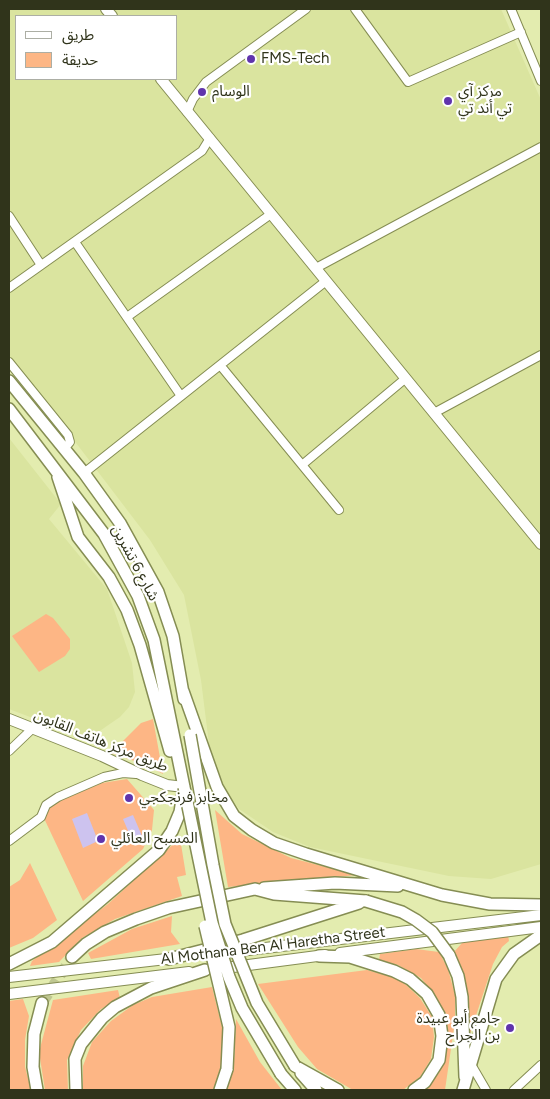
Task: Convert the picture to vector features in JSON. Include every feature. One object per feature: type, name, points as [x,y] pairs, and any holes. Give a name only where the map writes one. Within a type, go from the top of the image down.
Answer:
[{"type":"highway","name":"شارع 6 تشرين","points":[[9,381],[84,473],[120,523],[158,592],[173,636],[212,865],[226,924],[257,1003],[295,1066],[316,1090]]},
{"type":"highway","name":"شارع 6 تشرين","points":[[9,410],[104,534],[138,596],[154,640],[183,782]]},
{"type":"highway","points":[[52,464],[78,537],[109,576],[127,610],[140,645],[170,751],[183,782],[212,924],[228,977],[242,1008],[281,1074],[295,1090]]},
{"type":"highway","points":[[183,691],[217,787],[234,816],[252,830],[274,843],[407,886],[490,904],[541,905]]},
{"type":"highway","points":[[9,964],[52,942],[159,850],[172,831],[180,812],[183,782]]},
{"type":"highway","points":[[199,865],[204,924],[229,1027],[227,1069],[220,1090]]},
{"type":"highway","points":[[72,957],[86,944],[105,932],[136,919],[168,908],[255,889],[335,883],[407,886]]},
{"type":"highway","points":[[255,889],[274,894],[366,901],[402,912],[432,932],[449,955],[458,976],[462,997],[466,1090]]},
{"type":"highway","points":[[169,959],[243,940],[366,901]]},
{"type":"highway","points":[[466,1090],[496,979],[514,954],[541,936]]},
{"type":"highway","points":[[319,956],[350,957],[394,971],[410,979],[427,994],[439,1015],[442,1036],[439,1060],[425,1082],[414,1090]]},
{"type":"highway","points":[[76,1090],[75,1059],[81,1044],[102,1018],[115,1007],[143,991],[205,970]]},
{"type":"highway","points":[[37,1090],[33,1067],[34,1034],[42,1002]]},
{"type":"highway","points":[[295,1066],[338,1090]]},
{"type":"main road","points":[[162,80],[541,544]]},
{"type":"main road","name":"طريق مركز هاتف القابون","points":[[9,719],[102,756],[142,775],[167,784],[183,782]]},
{"type":"main road","points":[[9,977],[541,915]]},
{"type":"main road","name":"Al Mothana Ben Al Haretha Street","points":[[9,994],[541,927]]},
{"type":"street","points":[[187,112],[193,99],[206,82],[306,9]]},
{"type":"street","points":[[355,9],[408,82],[520,32]]},
{"type":"street","points":[[511,9],[541,81]]},
{"type":"street","points":[[9,288],[202,151],[210,138]]},
{"type":"street","points":[[316,268],[541,147]]},
{"type":"street","points":[[127,317],[272,214]]},
{"type":"street","points":[[9,216],[41,265]]},
{"type":"street","points":[[75,242],[182,396]]},
{"type":"street","points":[[84,473],[326,281]]},
{"type":"street","points":[[434,413],[541,355]]},
{"type":"street","points":[[9,362],[68,435],[70,442],[64,449]]},
{"type":"street","points":[[220,365],[339,510]]},
{"type":"street","points":[[302,465],[406,378]]},
{"type":"street","points":[[9,751],[32,729]]},
{"type":"street","points":[[9,841],[41,817],[46,806],[58,797],[104,777],[123,773],[142,775]]},
{"type":"street","points":[[514,1090],[541,1065]]},
{"type":"street","points":[[472,1066],[486,1090]]},
{"type":"shaded area","points":[[9,9],[501,9],[541,100],[541,864],[491,879],[449,876],[310,847],[273,832],[239,809],[220,783],[210,752],[201,680],[184,595],[150,540],[9,355]]},
{"type":"shaded area","points":[[9,438],[61,504],[49,519],[107,589],[132,663],[135,692],[129,707],[120,717],[88,739],[9,709]]},
{"type":"shaded area","points":[[87,813],[98,841],[83,848],[72,819]]},
{"type":"shaded area","points":[[133,815],[142,836],[132,840],[123,819]]},
{"type":"green space","points":[[46,614],[53,618],[70,639],[70,649],[65,656],[39,672],[12,636]]},
{"type":"green space","points":[[153,719],[163,774],[146,765],[111,753],[141,723]]},
{"type":"green space","name":"المسبح العائلي","points":[[127,779],[154,810],[152,830],[143,849],[83,901],[42,814],[54,803],[102,783]]},
{"type":"green space","points":[[215,810],[242,834],[291,858],[357,875],[228,887]]},
{"type":"green space","points":[[180,838],[186,875],[177,877],[182,896],[115,919],[82,938],[59,962],[30,966],[32,961],[108,904]]},
{"type":"green space","points":[[30,863],[57,920],[33,938],[9,948],[9,887],[20,880]]},
{"type":"green space","points":[[172,916],[171,932],[180,944],[91,959],[88,953],[132,929]]},
{"type":"green space","points":[[508,935],[509,941],[502,947],[493,964],[464,1052],[468,1000],[464,975],[454,952],[462,943]]},
{"type":"green space","points":[[416,949],[439,952],[448,969],[455,995],[455,1021],[445,1090],[425,1090],[439,1073],[447,1050],[446,1025],[437,998],[421,978],[398,965],[379,960],[380,954]]},
{"type":"green space","points":[[367,970],[392,977],[405,984],[420,998],[432,1017],[434,1037],[431,1059],[420,1077],[403,1090],[353,1090],[317,1069],[298,1047],[258,984]]},
{"type":"green space","points":[[212,987],[223,1031],[221,1069],[213,1090],[83,1090],[83,1066],[92,1042],[111,1021],[133,1005],[152,997]]},
{"type":"green space","points":[[118,990],[120,998],[101,1009],[81,1030],[67,1060],[68,1090],[45,1090],[39,1052],[53,1000]]},
{"type":"green space","points":[[23,999],[29,1016],[25,1040],[25,1067],[31,1090],[9,1090],[9,1001]]},
{"type":"green space","points":[[236,1019],[260,1062],[282,1090],[226,1090],[234,1062]]},
{"type":"tunnel","points":[[42,1003],[72,957]]},
{"type":"place","name":"FMS-Tech","points":[[251,59]]},
{"type":"place","name":"الوسام","points":[[202,92]]},
{"type":"place","name":"مركز آي تي أند تي","points":[[448,101]]},
{"type":"place","name":"مخابز فرنجكجي","points":[[129,798]]},
{"type":"place","name":"المسبح العائلي","points":[[101,839]]},
{"type":"place","name":"جامع أبو عبيدة بن الجراح","points":[[510,1028]]}]
